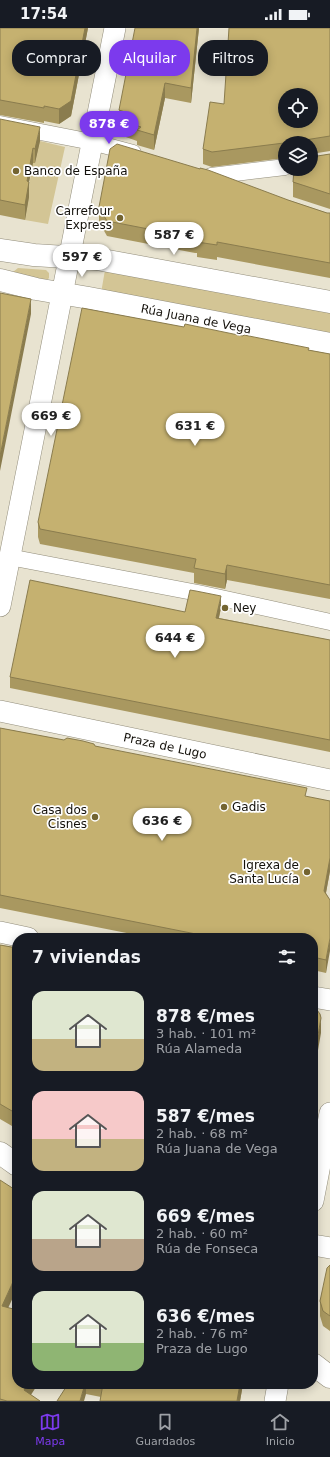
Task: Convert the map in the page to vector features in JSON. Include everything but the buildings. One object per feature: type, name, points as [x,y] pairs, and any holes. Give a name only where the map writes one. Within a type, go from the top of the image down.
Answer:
[{"type":"main road","points":[[4,253],[70,256],[103,260],[330,302]]},
{"type":"main road","name":"Rúa Juana de Vega","points":[[0,280],[36,289],[330,344]]},
{"type":"main road","points":[[0,1153],[12,1161]]},
{"type":"main road","points":[[318,1368],[330,1377]]},
{"type":"street","points":[[0,606],[5,568],[70,256],[115,28]]},
{"type":"street","points":[[0,124],[92,142],[145,157]]},
{"type":"street","points":[[240,187],[203,174],[278,168]]},
{"type":"street","points":[[5,568],[198,592],[330,622]]},
{"type":"street","name":"Praza de Lugo","points":[[0,711],[330,780]]},
{"type":"street","points":[[0,932],[12,935]]},
{"type":"street","points":[[318,998],[330,1000]]},
{"type":"street","points":[[318,1176],[330,1113]]},
{"type":"street","points":[[318,1246],[330,1248]]},
{"type":"street","points":[[275,1401],[277,1389]]},
{"type":"shaded area","points":[[40,141],[65,147],[48,224],[25,220],[29,197],[27,196],[33,163],[35,163]]},
{"type":"shaded area","points":[[18,268],[46,270],[49,273],[49,278],[46,281],[13,275],[13,272]]},
{"type":"shaded area","points":[[105,270],[330,313],[330,334],[101,293]]},
{"type":"place","name":"Banco de España","points":[[16,171]]},
{"type":"place","name":"Carrefour Express","points":[[120,218]]},
{"type":"place","name":"Ney","points":[[225,608]]},
{"type":"place","name":"Gadis","points":[[224,807]]},
{"type":"place","name":"Casa dos Cisnes","points":[[95,817]]},
{"type":"place","name":"Igrexa de Santa Lucía","points":[[307,872]]}]
